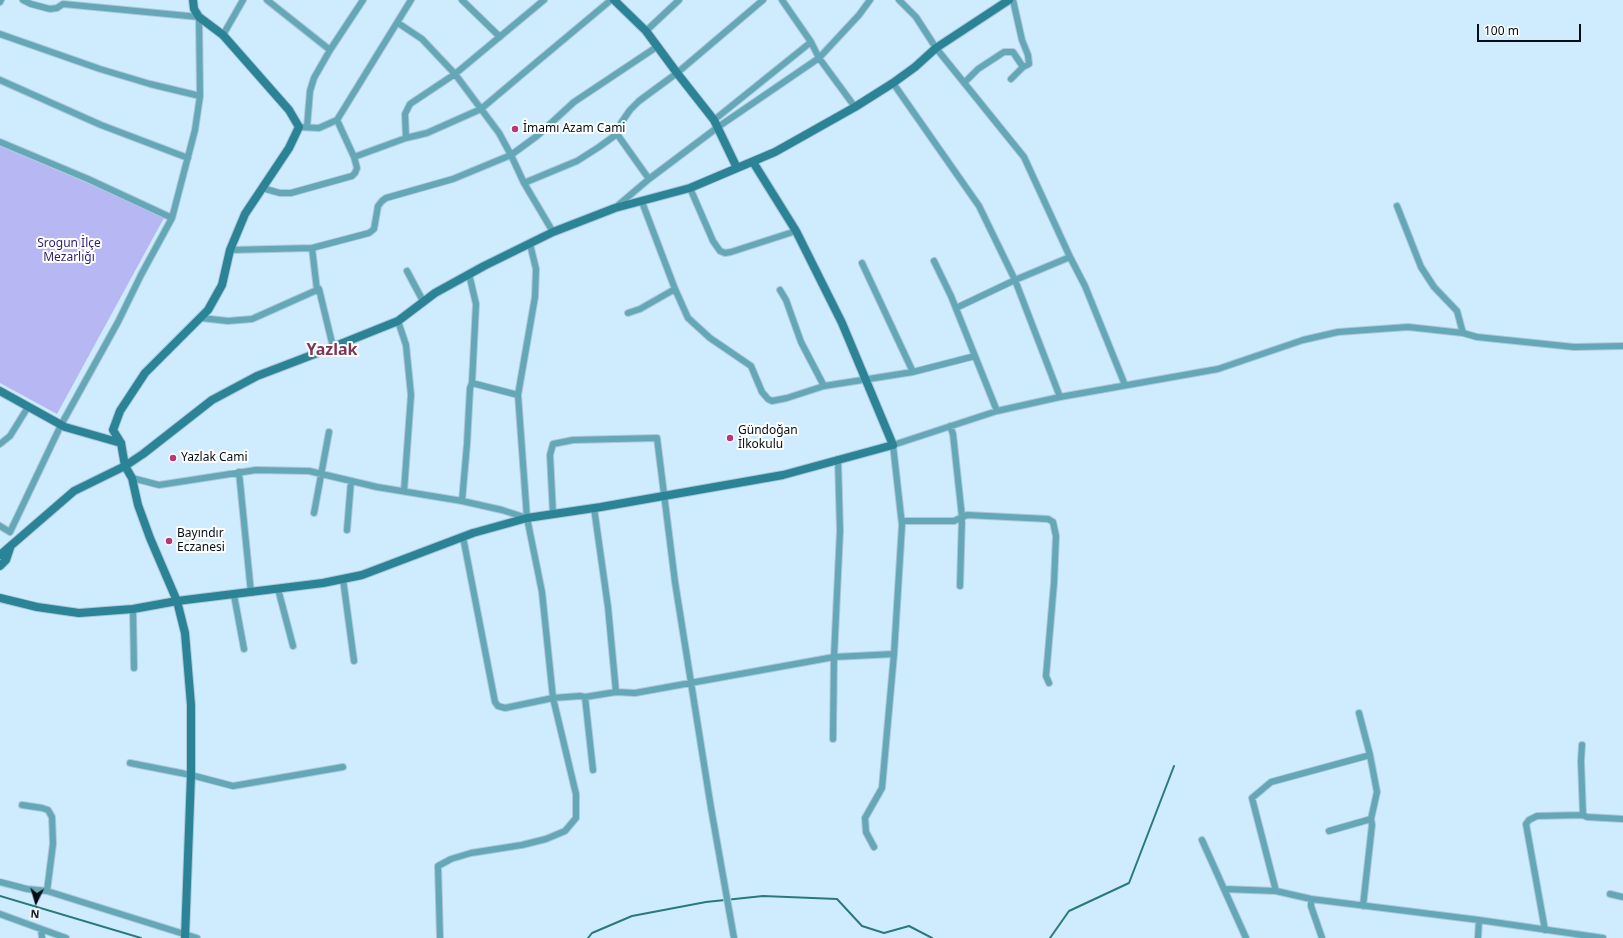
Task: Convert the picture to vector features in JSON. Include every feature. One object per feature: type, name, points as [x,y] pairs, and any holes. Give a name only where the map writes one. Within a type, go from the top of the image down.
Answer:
[{"type":"street","points":[[23,0],[31,4],[50,9],[57,8],[63,2],[199,17]]},
{"type":"street","points":[[192,0],[194,9],[199,17],[223,35],[303,127],[319,128],[337,120],[398,23],[410,0]]},
{"type":"street","points":[[223,35],[243,0]]},
{"type":"street","points":[[267,0],[330,50]]},
{"type":"street","points":[[185,936],[191,775],[191,705],[185,633],[177,601],[138,505],[132,478],[125,466],[121,443],[113,430],[120,411],[145,374],[208,310],[222,285],[230,250],[245,214],[303,127],[314,78],[330,50],[363,0]]},
{"type":"street","points":[[462,0],[500,37]]},
{"type":"street","points":[[406,138],[405,114],[410,104],[455,74],[544,0]]},
{"type":"street","points":[[354,157],[406,138],[427,133],[481,109],[612,0],[646,31],[658,46],[677,74],[716,124],[737,168]]},
{"type":"street","points":[[646,31],[679,0]]},
{"type":"street","points":[[524,184],[577,160],[617,134],[621,123],[630,110],[650,92],[677,74],[763,0]]},
{"type":"street","points":[[782,0],[811,42],[820,58],[855,107]]},
{"type":"street","points":[[716,124],[820,58],[859,15],[870,0]]},
{"type":"street","points":[[899,0],[916,17],[936,48],[1024,157],[1070,258],[1085,286],[1125,385]]},
{"type":"street","points":[[0,555],[10,548],[74,491],[125,466],[143,454],[212,400],[256,376],[398,321],[422,301],[469,274],[553,232],[615,208],[690,188],[775,152],[855,107],[893,83],[915,67],[936,48],[1009,0]]},
{"type":"street","points":[[1011,79],[1023,67],[1029,64],[1028,55],[1022,40],[1012,0]]},
{"type":"street","points":[[0,566],[6,560],[10,548],[10,532],[61,424],[118,322],[141,275],[172,218],[195,130],[200,96],[199,17]]},
{"type":"street","points":[[398,23],[422,39],[455,74],[481,109],[511,155],[524,184],[553,232]]},
{"type":"street","points":[[0,34],[100,69],[150,84],[200,96]]},
{"type":"street","points":[[615,208],[811,42]]},
{"type":"street","points":[[230,250],[312,248],[369,233],[374,229],[378,206],[386,198],[453,179],[511,155],[537,136],[574,102],[658,46]]},
{"type":"street","points":[[964,83],[978,69],[1004,52],[1012,52],[1023,67]]},
{"type":"street","points":[[0,80],[101,125],[188,158]]},
{"type":"street","points":[[893,83],[979,206],[1015,280],[1060,397]]},
{"type":"street","points":[[262,188],[280,193],[291,193],[352,176],[357,168],[354,157],[337,120]]},
{"type":"street","points":[[617,134],[649,178]]},
{"type":"street","points":[[0,142],[88,179],[172,218]]},
{"type":"street","points":[[753,162],[796,231],[842,323],[893,445],[902,521],[894,654],[882,788],[865,818],[866,832],[874,847]]},
{"type":"street","points":[[690,188],[713,241],[720,251],[725,253],[737,250],[796,231]]},
{"type":"street","points":[[642,202],[675,289],[688,318],[710,338],[751,366],[762,392],[772,401],[787,398],[824,386],[913,372],[975,356]]},
{"type":"street","points":[[1397,206],[1421,268],[1434,287],[1457,311],[1463,333]]},
{"type":"street","points":[[440,938],[438,866],[451,859],[470,853],[522,845],[546,839],[565,831],[576,818],[576,794],[553,698],[542,592],[528,518],[518,395],[535,296],[536,269],[530,244]]},
{"type":"street","points":[[312,248],[317,290],[319,289],[333,347]]},
{"type":"street","points":[[956,308],[1015,280],[1070,258]]},
{"type":"street","points":[[934,261],[956,308],[997,411]]},
{"type":"street","points":[[862,263],[913,372]]},
{"type":"street","points":[[407,271],[422,301]]},
{"type":"street","points":[[462,501],[470,388],[472,383],[476,304],[469,274]]},
{"type":"street","points":[[628,313],[640,309],[675,289]]},
{"type":"street","points":[[200,318],[228,321],[252,319],[317,290]]},
{"type":"street","points":[[780,290],[786,300],[801,342],[824,386]]},
{"type":"street","points":[[398,321],[406,345],[411,395],[404,491]]},
{"type":"street","points":[[0,598],[36,607],[79,613],[133,609],[177,601],[234,595],[343,579],[362,575],[463,537],[528,518],[783,476],[838,459],[893,445],[997,411],[1060,397],[1218,369],[1303,340],[1338,332],[1408,327],[1463,333],[1476,337],[1574,347],[1623,346]]},
{"type":"street","points":[[472,383],[518,395]]},
{"type":"street","points":[[0,391],[65,427],[121,443]]},
{"type":"street","points":[[0,444],[10,436],[28,407]]},
{"type":"street","points":[[950,426],[953,434],[962,517],[960,586]]},
{"type":"street","points":[[314,512],[329,432]]},
{"type":"street","points":[[553,514],[550,455],[553,444],[573,440],[657,438],[675,582],[711,808],[734,938]]},
{"type":"street","points":[[833,739],[834,657],[840,531],[838,459]]},
{"type":"street","points":[[132,478],[158,485],[238,472],[263,470],[309,471],[377,487],[462,501],[502,510],[528,518]]},
{"type":"street","points":[[238,472],[250,592]]},
{"type":"street","points":[[346,530],[351,481]]},
{"type":"street","points":[[594,508],[608,607],[616,692]]},
{"type":"street","points":[[902,521],[954,521],[967,516],[1048,519],[1053,522],[1056,536],[1054,583],[1046,676],[1049,683]]},
{"type":"street","points":[[0,526],[10,532]]},
{"type":"street","points":[[463,537],[495,702],[498,706],[505,708],[553,698],[584,697],[616,692],[635,693],[834,657],[894,654]]},
{"type":"street","points":[[343,579],[354,661]]},
{"type":"street","points":[[278,589],[293,646]]},
{"type":"street","points":[[234,595],[244,649]]},
{"type":"street","points":[[133,609],[134,668]]},
{"type":"street","points":[[584,697],[593,770]]},
{"type":"street","points":[[1359,713],[1370,755],[1377,792],[1371,819],[1372,825],[1363,906]]},
{"type":"street","points":[[1582,745],[1581,761],[1584,815]]},
{"type":"street","points":[[1276,891],[1252,798],[1271,782],[1370,755]]},
{"type":"street","points":[[130,762],[233,786],[343,767]]},
{"type":"street","points":[[22,805],[48,810],[52,817],[52,844],[48,891]]},
{"type":"street","points":[[1546,930],[1526,824],[1529,820],[1537,816],[1584,815],[1587,817],[1623,819]]},
{"type":"street","points":[[1329,831],[1371,819]]},
{"type":"street","points":[[1202,840],[1246,938]]},
{"type":"street","points":[[0,882],[27,889],[48,891],[185,936],[197,938]]},
{"type":"street","points":[[1224,889],[1276,891],[1311,899],[1480,920],[1602,938]]},
{"type":"street","points":[[1610,894],[1623,897]]},
{"type":"street","points":[[1311,899],[1311,906],[1322,938]]},
{"type":"street","points":[[0,914],[66,938]]},
{"type":"street","points":[[1478,938],[1480,920]]},
{"type":"street","points":[[41,929],[42,938]]},
{"type":"green space","name":"Srogun İlçe Mezarlığı","points":[[0,146],[165,216],[57,414],[0,383]]},
{"type":"waterway","points":[[1050,938],[1069,911],[1129,883],[1174,766]]},
{"type":"waterway","points":[[0,896],[141,938]]},
{"type":"waterway","points":[[588,938],[592,933],[632,916],[706,902],[763,896],[837,899],[862,926],[884,933],[909,926],[932,938]]},
{"type":"place","name":"İmamı Azam Cami","points":[[515,129]]},
{"type":"place","name":"Gündoğan İlkokulu","points":[[730,438]]},
{"type":"place","name":"Yazlak Cami","points":[[173,458]]},
{"type":"place","name":"Bayındır Eczanesi","points":[[169,541]]},
{"type":"district","name":"Yazlak","points":[[332,350]]}]
